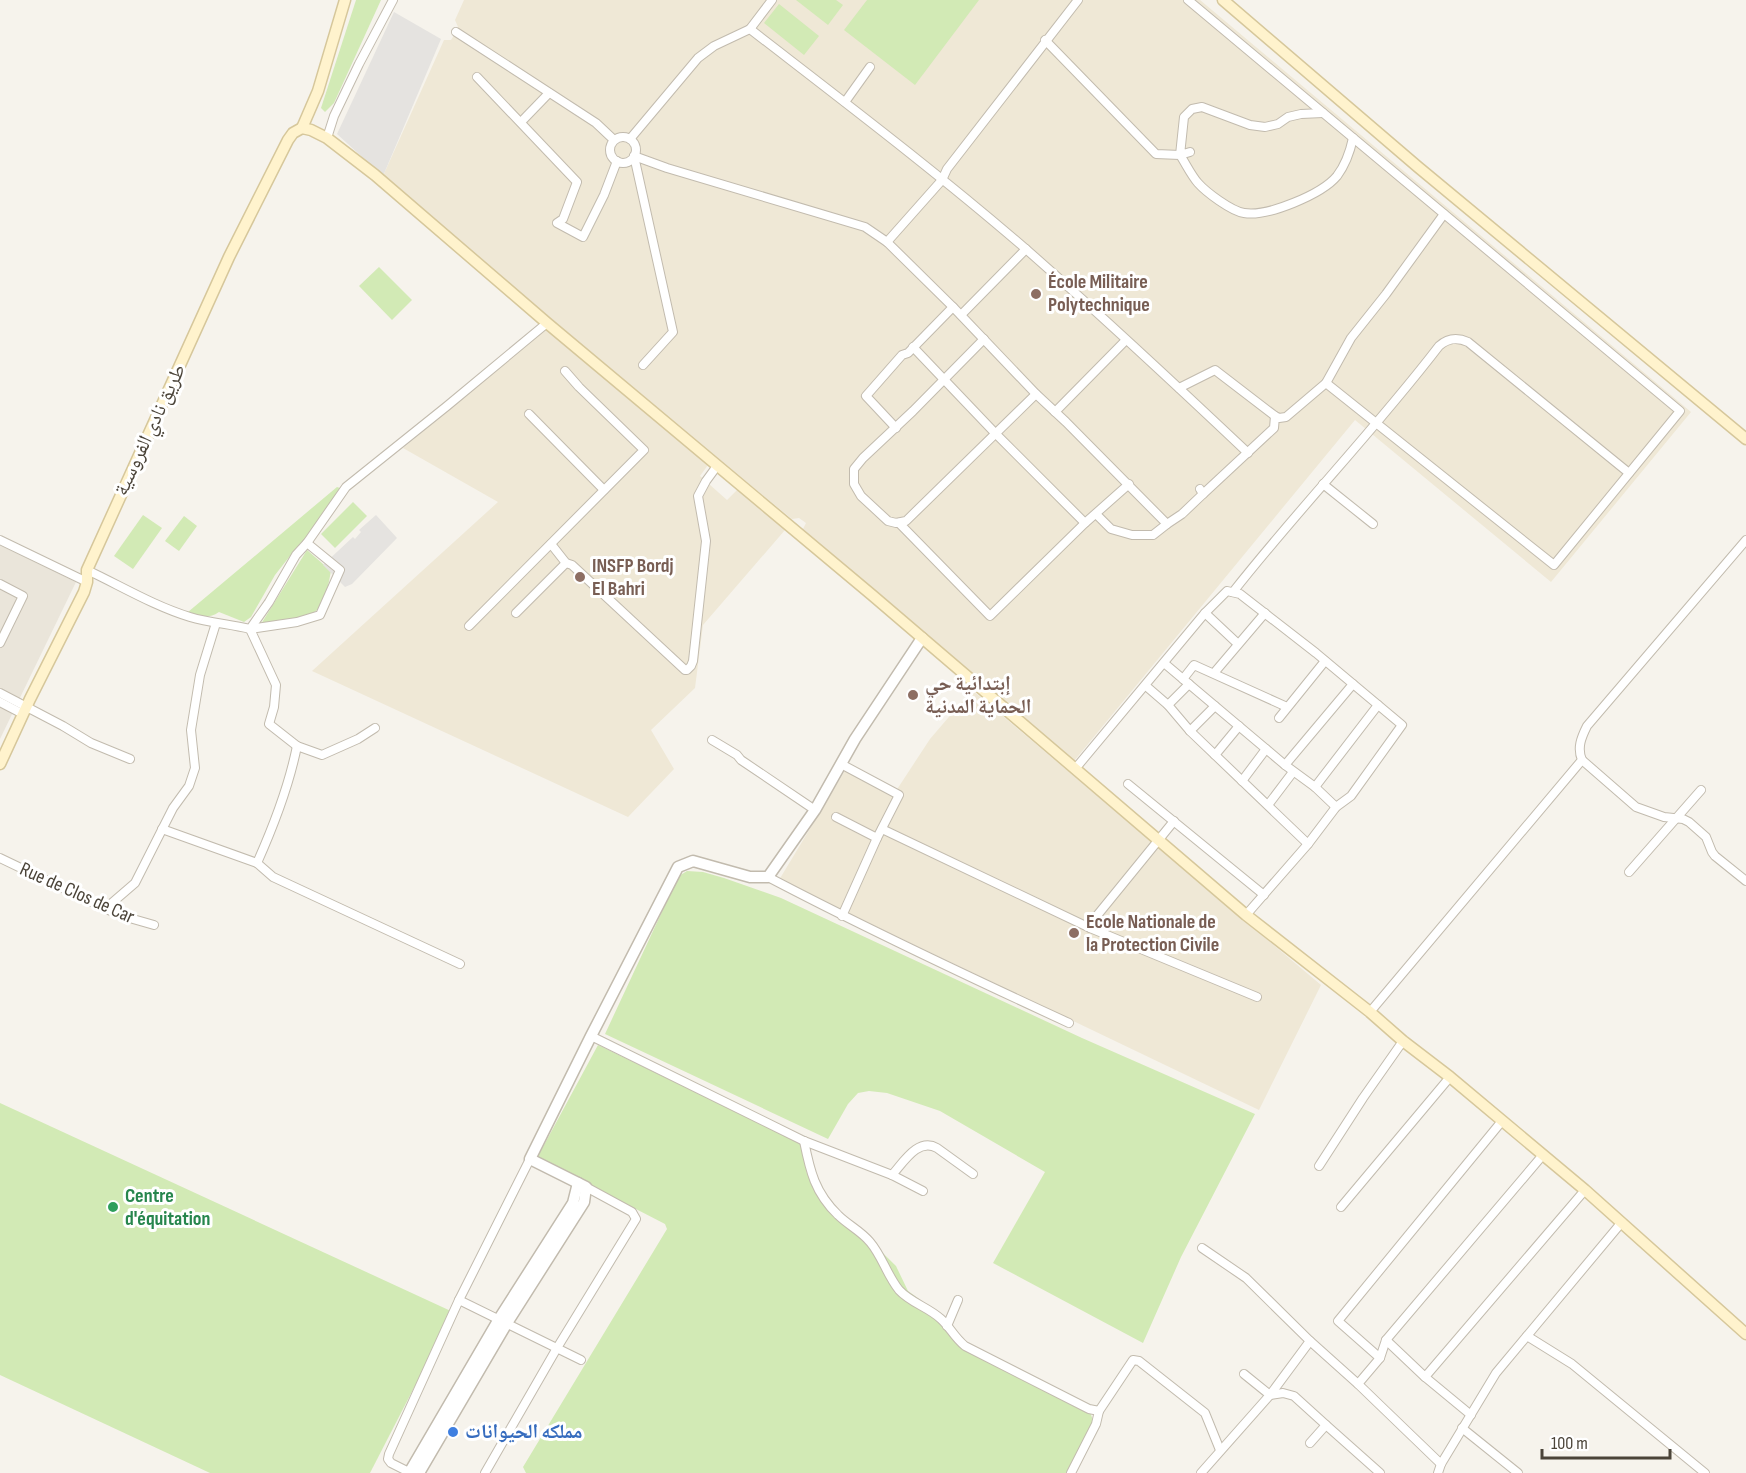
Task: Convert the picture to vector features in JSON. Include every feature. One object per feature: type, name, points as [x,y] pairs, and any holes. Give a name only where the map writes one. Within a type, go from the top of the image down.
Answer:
[{"type":"main road","name":"طريق نادي الفروسية","points":[[0,764],[87,582],[87,570],[229,257],[288,140],[293,133],[302,128],[318,91],[345,0]]},
{"type":"main road","points":[[1223,0],[1418,167],[1746,439]]},
{"type":"main road","points":[[302,128],[327,138],[375,175],[1246,915],[1370,1012],[1585,1190],[1746,1334]]},
{"type":"street","points":[[327,138],[332,121],[359,64],[393,0]]},
{"type":"street","points":[[630,139],[698,58],[714,46],[750,29],[772,0]]},
{"type":"street","points":[[887,242],[942,180],[946,169],[1078,0]]},
{"type":"street","points":[[1188,0],[1680,411],[1554,565],[1326,383]]},
{"type":"street","points":[[750,29],[1026,249],[1248,453]]},
{"type":"street","points":[[456,32],[596,123],[614,140]]},
{"type":"street","points":[[1045,40],[1156,154],[1180,155],[1190,152]]},
{"type":"street","points":[[844,102],[870,68]]},
{"type":"street","points":[[477,77],[578,182],[563,219],[557,223],[583,237],[604,195],[617,161]]},
{"type":"street","points":[[521,122],[549,93]]},
{"type":"street","points":[[1323,113],[1288,117],[1278,124],[1265,127],[1250,125],[1202,107],[1192,109],[1184,117],[1180,155],[1206,191],[1242,213],[1260,213],[1286,207],[1314,193],[1336,177],[1350,154],[1353,138]]},
{"type":"street","points":[[634,156],[625,162],[617,161],[610,152],[611,143],[621,137],[630,139],[635,147],[634,156],[673,332],[643,365]]},
{"type":"street","points":[[634,156],[865,227],[887,242],[1167,524]]},
{"type":"street","points":[[1179,388],[1215,370],[1275,416],[1286,417],[1326,383],[1351,338],[1444,214]]},
{"type":"street","points":[[961,315],[1026,249]]},
{"type":"street","points":[[896,428],[865,395],[902,355],[908,353],[953,307]]},
{"type":"street","points":[[250,629],[269,602],[296,555],[346,487],[547,323]]},
{"type":"street","points":[[984,339],[858,463],[853,477],[861,496],[892,523],[900,523],[912,517],[1036,394]]},
{"type":"street","points":[[1233,592],[1439,346],[1451,339],[1460,339],[1472,345],[1629,473]]},
{"type":"street","points":[[1055,412],[1126,340]]},
{"type":"street","points":[[913,347],[1086,523]]},
{"type":"street","points":[[469,626],[644,450],[565,371]]},
{"type":"street","points":[[530,414],[604,490]]},
{"type":"street","points":[[1095,514],[1111,529],[1132,535],[1153,535],[1182,514],[1201,492],[1274,428],[1275,416]]},
{"type":"street","points":[[551,544],[566,563],[572,565],[687,670],[692,666],[693,661],[706,541],[698,496],[717,466]]},
{"type":"street","points":[[900,523],[990,616],[1129,484]]},
{"type":"street","points":[[1323,484],[1373,524]]},
{"type":"street","points":[[0,540],[87,582]]},
{"type":"street","points":[[1746,540],[1587,726],[1579,750],[1582,760],[1636,807],[1664,817],[1689,822],[1703,833],[1715,856],[1746,881]]},
{"type":"street","points":[[87,570],[170,610],[193,618],[250,629],[297,622],[320,615],[340,570],[307,543]]},
{"type":"street","points":[[516,613],[566,563]]},
{"type":"street","points":[[0,584],[23,596],[0,643]]},
{"type":"street","points":[[1075,769],[1205,613],[1227,591],[1240,594],[1402,725],[1351,796],[1336,807],[1246,915]]},
{"type":"street","points":[[1205,613],[1238,644]]},
{"type":"street","points":[[1214,673],[1264,613]]},
{"type":"street","points":[[106,908],[135,884],[173,808],[189,786],[195,768],[191,730],[200,675],[216,623]]},
{"type":"street","points":[[250,629],[276,685],[274,707],[269,724],[297,746],[322,755],[358,739],[375,728]]},
{"type":"street","points":[[768,877],[815,810],[855,739],[922,638]]},
{"type":"street","points":[[1279,718],[1325,662]]},
{"type":"street","points":[[1164,663],[1293,772],[1315,787],[1336,807]]},
{"type":"street","points":[[1168,705],[1186,681],[1194,665],[1287,707]]},
{"type":"street","points":[[1285,765],[1353,684]]},
{"type":"street","points":[[1146,686],[1308,843]]},
{"type":"street","points":[[0,693],[25,710]]},
{"type":"street","points":[[0,702],[63,726],[91,743],[130,759]]},
{"type":"street","points":[[1315,787],[1378,705]]},
{"type":"street","points":[[1190,731],[1215,706]]},
{"type":"street","points":[[1215,755],[1239,726]]},
{"type":"street","points":[[712,740],[815,810]]},
{"type":"street","points":[[257,863],[292,776],[297,746]]},
{"type":"street","points":[[1242,781],[1266,749]]},
{"type":"street","points":[[1370,1012],[1582,760]]},
{"type":"street","points":[[841,764],[899,795],[842,916]]},
{"type":"street","points":[[1268,805],[1293,772]]},
{"type":"street","points":[[1128,784],[1264,895]]},
{"type":"street","points":[[1629,872],[1701,790]]},
{"type":"street","points":[[836,817],[877,838]]},
{"type":"street","points":[[1090,928],[1095,918],[1174,821]]},
{"type":"street","points":[[162,829],[257,863],[273,877],[460,964]]},
{"type":"street","points":[[882,829],[1090,928],[1257,997]]},
{"type":"street","name":"Rue de Clos de Car","points":[[0,858],[118,915],[154,925]]},
{"type":"street","points":[[582,1185],[503,1321],[410,1473],[391,1463],[388,1456],[459,1300],[678,867],[693,861],[750,877],[768,877],[842,916],[1069,1023]]},
{"type":"street","points":[[591,1036],[804,1141],[892,1175],[923,1191]]},
{"type":"street","points":[[1319,1166],[1403,1041]]},
{"type":"street","points":[[1341,1208],[1450,1077]]},
{"type":"street","points":[[1380,1358],[1338,1321],[1502,1121]]},
{"type":"street","points":[[804,1141],[810,1171],[819,1191],[838,1215],[872,1244],[898,1289],[911,1301],[940,1318],[956,1339],[965,1346],[1089,1409],[1099,1411]]},
{"type":"street","points":[[892,1175],[919,1147],[926,1145],[937,1148],[973,1174]]},
{"type":"street","points":[[1358,1384],[1380,1358],[1386,1340],[1542,1156]]},
{"type":"street","points":[[485,1473],[557,1348],[636,1219],[632,1212],[530,1159]]},
{"type":"street","points":[[1425,1377],[1585,1190]]},
{"type":"street","points":[[1438,1473],[1441,1464],[1496,1373],[1622,1222]]},
{"type":"street","points":[[1202,1248],[1246,1278],[1441,1464]]},
{"type":"street","points":[[459,1300],[581,1360]]},
{"type":"street","points":[[947,1326],[957,1300]]},
{"type":"street","points":[[419,1473],[503,1321]]},
{"type":"street","points":[[1527,1336],[1572,1364],[1704,1473]]},
{"type":"street","points":[[1386,1340],[1425,1377],[1471,1414]]},
{"type":"street","points":[[1201,1473],[1270,1395],[1310,1341]]},
{"type":"street","points":[[1071,1473],[1096,1425],[1099,1411],[1133,1360],[1139,1361],[1205,1413],[1220,1450]]},
{"type":"street","points":[[1244,1374],[1270,1395],[1282,1393],[1294,1396],[1380,1473]]},
{"type":"street","points":[[1310,1443],[1326,1425]]},
{"type":"street","points":[[1462,1428],[1518,1473]]},
{"type":"street","points":[[491,1462],[496,1473]]},
{"type":"shaded area","name":"École Militaire Polytechnique","points":[[464,0],[1200,0],[1691,412],[1551,582],[1355,420],[1074,761],[955,658],[802,531],[806,523],[799,518],[792,519],[685,432],[383,176],[444,40],[451,40],[456,32],[458,27],[455,20]]},
{"type":"shaded area","points":[[394,12],[441,39],[383,176],[337,134]]},
{"type":"shaded area","name":"INSFP Bordj El Bahri","points":[[546,329],[708,465],[700,476],[727,500],[738,489],[785,530],[703,625],[695,688],[651,730],[674,769],[628,817],[312,671],[498,502],[403,448]]},
{"type":"shaded area","points":[[376,515],[397,538],[352,584],[345,587],[323,565],[353,537],[355,539],[361,532],[359,530]]},
{"type":"shaded area","points":[[0,545],[76,582],[0,739]]},
{"type":"shaded area","name":"Ecole Nationale de la Protection Civile","points":[[972,690],[1321,985],[1259,1110],[779,880],[846,769],[894,794],[930,739]]},
{"type":"green space","points":[[356,0],[381,0],[334,103],[325,112],[321,108]]},
{"type":"green space","points":[[796,0],[836,0],[843,5],[828,25]]},
{"type":"green space","points":[[867,0],[979,0],[915,85],[844,30]]},
{"type":"green space","points":[[779,4],[819,36],[804,55],[764,23]]},
{"type":"green space","points":[[379,267],[412,300],[392,320],[359,286]]},
{"type":"green space","points":[[337,487],[340,488],[338,493],[275,575],[251,617],[244,622],[219,612],[207,617],[188,612]]},
{"type":"green space","points":[[353,502],[367,516],[335,548],[321,534]]},
{"type":"green space","points":[[143,515],[162,528],[133,569],[114,556]]},
{"type":"green space","points":[[184,516],[197,526],[179,551],[165,541]]},
{"type":"green space","points":[[307,550],[331,571],[326,595],[320,606],[312,614],[262,626],[261,624]]},
{"type":"green space","points":[[687,871],[703,872],[724,878],[781,898],[1082,1038],[1255,1114],[1181,1257],[1143,1343],[993,1263],[1045,1172],[940,1111],[887,1093],[869,1091],[858,1093],[848,1104],[828,1139],[605,1034],[679,876]]},
{"type":"green space","points":[[598,1045],[802,1143],[807,1174],[835,1206],[896,1266],[908,1291],[919,1299],[949,1333],[1090,1412],[1094,1423],[1066,1473],[526,1473],[523,1467],[667,1229],[665,1224],[537,1158]]},
{"type":"green space","name":"Centre d'équitation","points":[[0,1103],[453,1312],[370,1473],[210,1473],[0,1375]]},
{"type":"place","name":"École Militaire Polytechnique","points":[[1036,294]]},
{"type":"place","name":"INSFP Bordj El Bahri","points":[[580,577]]},
{"type":"place","name":"إبتدائية حي الحماية المدنية","points":[[913,695]]},
{"type":"place","name":"Ecole Nationale de la Protection Civile","points":[[1074,933]]},
{"type":"place","name":"Centre d'équitation","points":[[113,1207]]},
{"type":"place","name":"مملكه الحيوانات","points":[[453,1432]]}]
